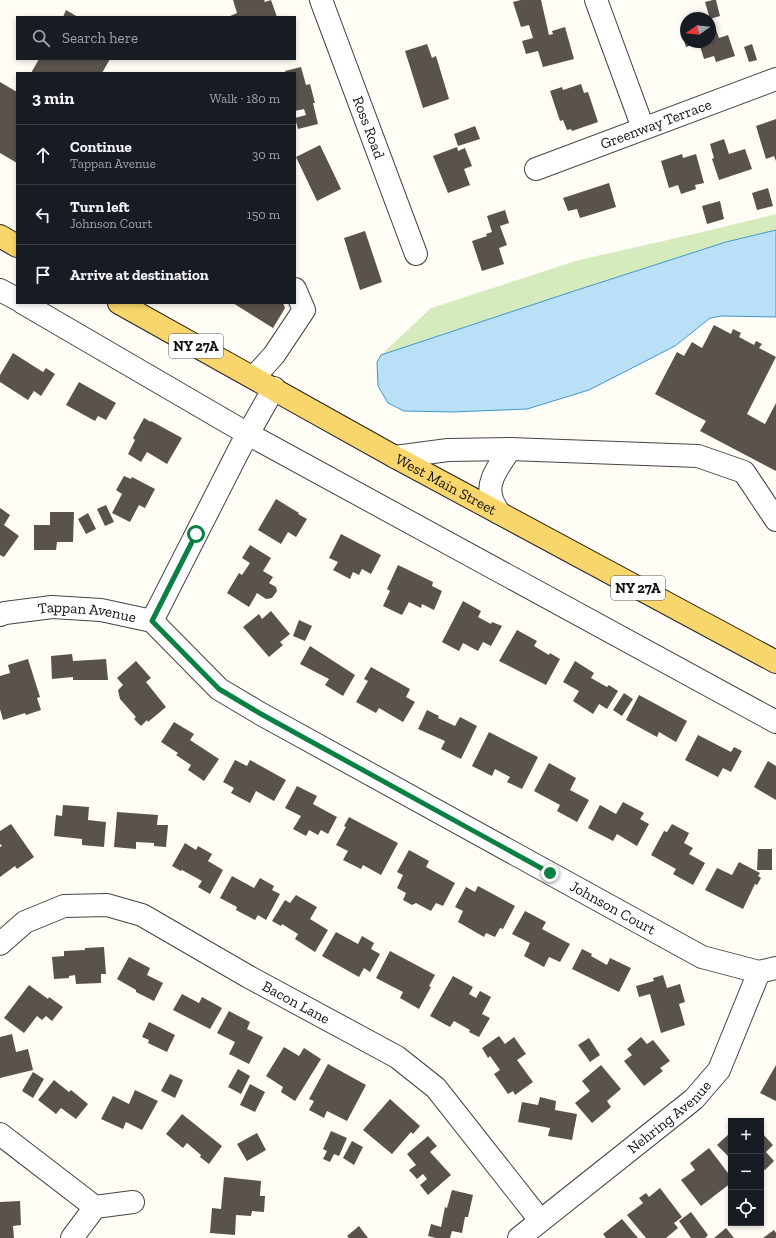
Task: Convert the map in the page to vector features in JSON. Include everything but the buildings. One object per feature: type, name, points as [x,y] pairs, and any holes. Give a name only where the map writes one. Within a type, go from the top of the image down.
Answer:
[{"type":"main road","points":[[0,236],[16,245]]},
{"type":"main road","name":"West Main Street","points":[[121,304],[274,388],[395,457],[776,662]]},
{"type":"street","name":"Ross Road","points":[[321,0],[416,254]]},
{"type":"street","points":[[596,0],[643,128]]},
{"type":"street","name":"Greenway Terrace","points":[[536,169],[776,79]]},
{"type":"street","points":[[0,290],[16,299]]},
{"type":"street","points":[[254,377],[274,355],[304,310],[296,291]]},
{"type":"street","points":[[25,304],[248,434],[776,722]]},
{"type":"street","name":"Tappan Avenue","points":[[0,615],[5,613],[52,608],[101,610],[152,621],[248,434],[274,388]]},
{"type":"street","points":[[499,513],[491,498],[491,481],[510,449]]},
{"type":"street","points":[[395,457],[448,450],[510,449],[698,456],[744,472],[776,520]]},
{"type":"street","name":"Johnson Court","points":[[152,621],[219,689],[261,714],[702,957],[768,970]]},
{"type":"street","name":"Bacon Lane","points":[[0,944],[25,922],[64,906],[107,905],[142,915],[249,976],[397,1057],[436,1088],[540,1220]]},
{"type":"street","name":"Nehring Avenue","points":[[519,1238],[694,1099],[719,1070],[768,970]]},
{"type":"street","points":[[0,1134],[95,1207],[133,1202]]},
{"type":"street","points":[[72,1238],[95,1207]]},
{"type":"green space","points":[[776,214],[776,230],[726,242],[381,355],[431,308],[579,260]]},
{"type":"water","points":[[776,230],[776,317],[722,316],[710,318],[675,346],[589,390],[527,409],[453,412],[404,411],[388,403],[378,386],[377,362],[381,355],[726,242]]},
{"type":"route","points":[[196,534],[152,621],[219,689],[261,714],[550,873]]}]
